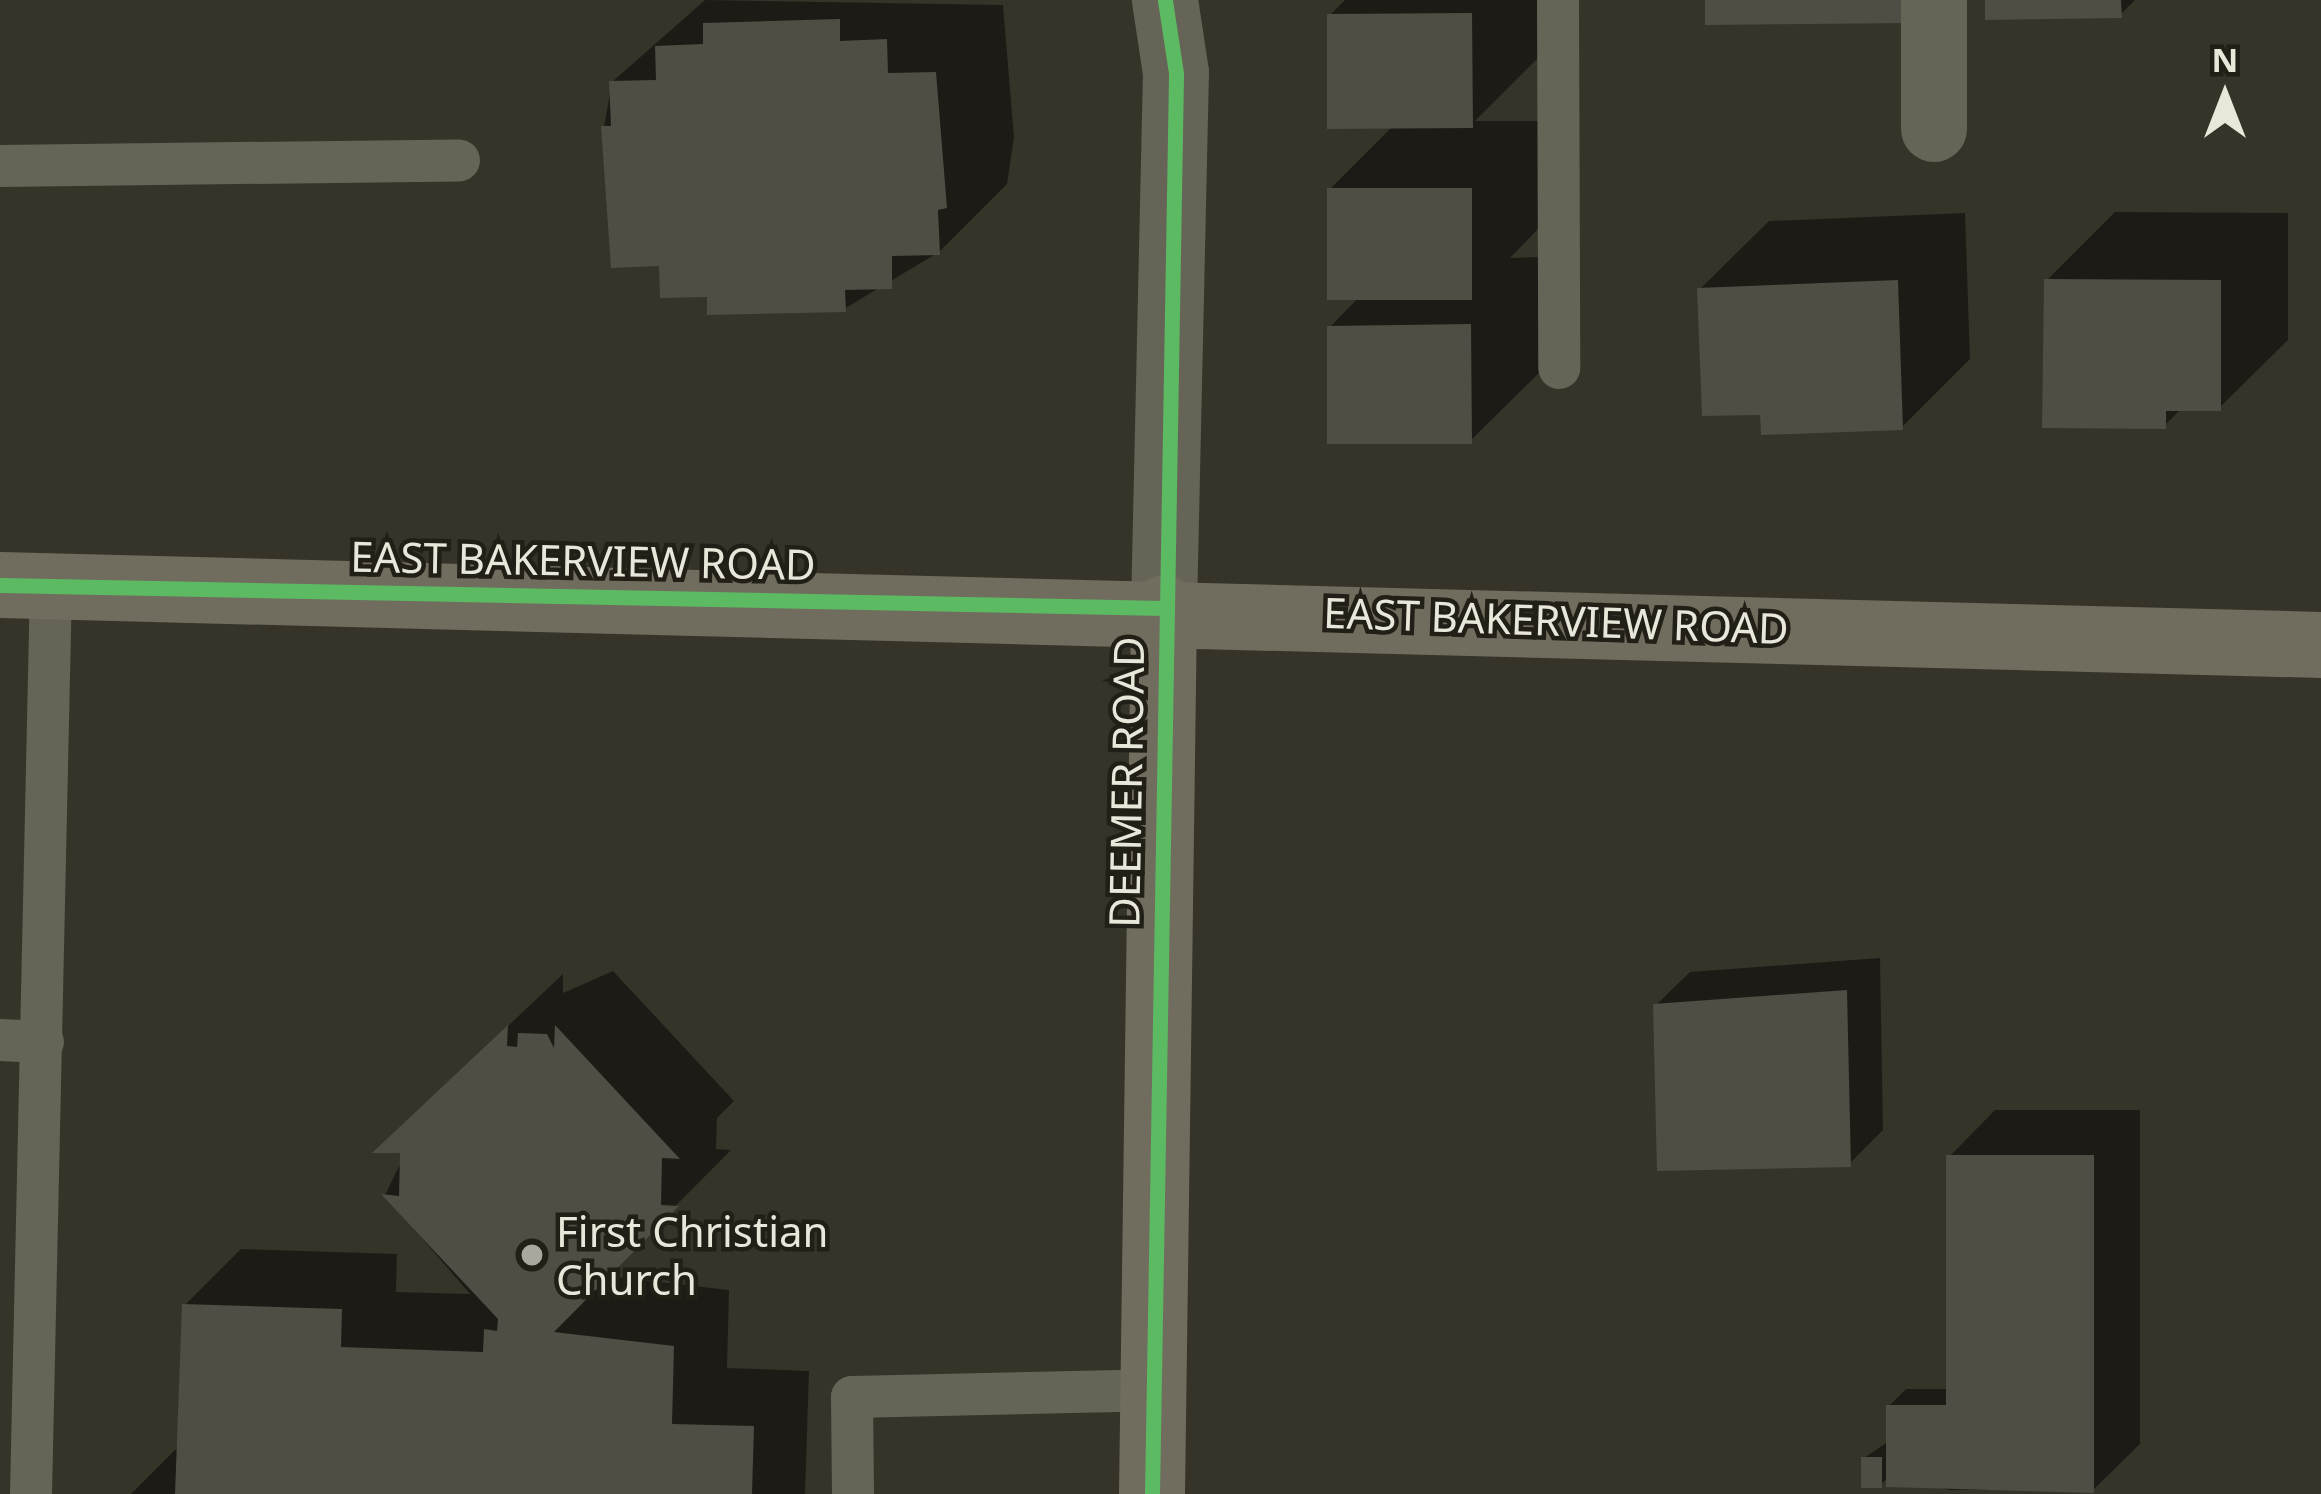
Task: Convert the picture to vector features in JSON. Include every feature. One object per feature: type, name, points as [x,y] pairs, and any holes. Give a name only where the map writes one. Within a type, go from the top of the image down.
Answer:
[{"type":"main road","name":"EAST BAKERVIEW ROAD","points":[[26,585],[1164,608],[2321,645]]},
{"type":"main road","name":"DEEMER ROAD","points":[[1152,1494],[1164,608]]},
{"type":"street","name":"DEEMER ROAD","points":[[1164,608],[1176,74],[1165,0]]},
{"type":"street","points":[[1934,0],[1934,129]]},
{"type":"lane","points":[[1558,0],[1559,368]]},
{"type":"lane","points":[[0,166],[459,160]]},
{"type":"lane","points":[[26,585],[44,1042],[31,1494]]},
{"type":"lane","points":[[0,1040],[44,1042]]},
{"type":"lane","points":[[853,1494],[853,1397],[1153,1390]]},
{"type":"building","points":[[1705,0],[1915,0],[1915,23],[1705,25]]},
{"type":"building","points":[[1985,0],[2121,0],[2122,18],[1985,20]]},
{"type":"building","points":[[1472,13],[1473,128],[1327,129],[1327,14]]},
{"type":"building","points":[[840,19],[840,41],[887,39],[888,73],[936,72],[947,208],[938,210],[940,255],[892,256],[892,289],[845,290],[846,312],[707,315],[707,297],[660,298],[659,266],[611,268],[601,126],[611,126],[609,81],[656,80],[655,46],[703,44],[703,23]]},
{"type":"building","points":[[1327,188],[1472,188],[1472,300],[1327,300]]},
{"type":"building","points":[[2044,279],[2221,280],[2221,411],[2166,411],[2166,429],[2042,428]]},
{"type":"building","points":[[1898,280],[1903,430],[1761,435],[1760,415],[1702,416],[1697,288]]},
{"type":"building","points":[[1471,324],[1472,444],[1327,444],[1327,326]]},
{"type":"building","points":[[1847,990],[1851,1167],[1657,1171],[1653,1004]]},
{"type":"building","name":"First Christian Church","points":[[508,1025],[507,1046],[517,1047],[518,1033],[547,1034],[554,1048],[555,1025],[680,1159],[662,1158],[661,1205],[679,1206],[554,1332],[674,1346],[672,1424],[754,1426],[752,1494],[175,1494],[182,1304],[342,1309],[341,1347],[483,1352],[484,1329],[497,1331],[498,1319],[381,1194],[399,1196],[400,1153],[372,1153]]},
{"type":"building","points":[[1946,1155],[2094,1155],[2094,1493],[1886,1487],[1886,1405],[1946,1405]]},
{"type":"building","points":[[1861,1457],[1882,1457],[1882,1488],[1861,1488]]},
{"type":"cycle path","points":[[1152,1494],[1176,73],[1165,0]]},
{"type":"cycle path","points":[[0,585],[1164,608]]},
{"type":"place","name":"First Christian Church","points":[[532,1255]]}]
